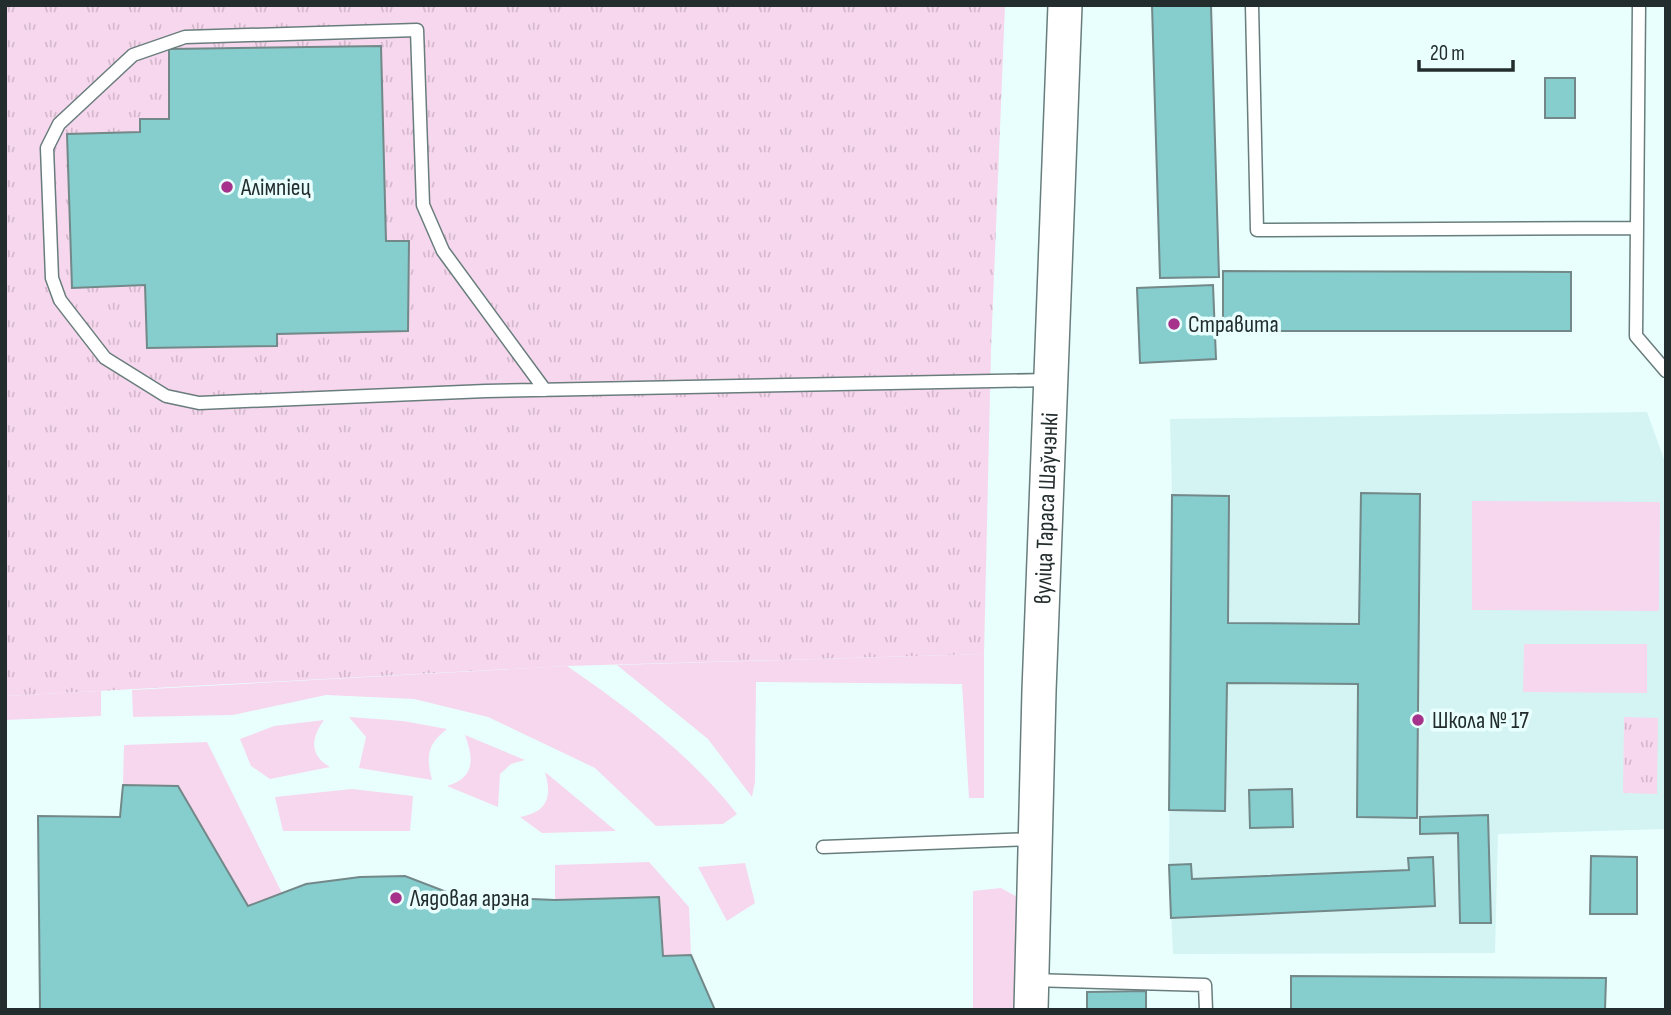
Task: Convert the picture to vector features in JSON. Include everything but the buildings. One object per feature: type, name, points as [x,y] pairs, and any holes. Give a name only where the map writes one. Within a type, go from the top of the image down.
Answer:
[{"type":"street","name":"вуліца Тараса Шаўчэнкі","points":[[1031,995],[1065,5]]},
{"type":"lane","points":[[1252,5],[1257,230],[1636,228]]},
{"type":"lane","points":[[1639,5],[1636,336],[1666,371]]},
{"type":"lane","points":[[545,390],[443,251],[424,205],[417,30],[186,37],[133,55],[59,124],[47,148],[52,278],[60,300],[105,358],[166,396],[199,402],[545,390],[1052,380]]},
{"type":"lane","points":[[822,847],[1035,839]]},
{"type":"lane","points":[[1031,995],[1206,985],[1206,1010]]},
{"type":"shaded area","name":"Школа № 17","points":[[1647,412],[1666,465],[1666,829],[1498,834],[1495,953],[1173,954],[1169,865],[1172,495],[1170,419]]},
{"type":"green space","points":[[5,5],[1005,5],[991,350],[984,654],[567,666],[5,696]]},
{"type":"green space","points":[[1472,501],[1660,502],[1659,611],[1472,610]]},
{"type":"green space","points":[[1524,644],[1647,644],[1647,693],[1523,692]]},
{"type":"green space","points":[[984,654],[984,798],[969,798],[962,684],[756,682],[755,782],[752,797],[708,739],[617,665]]},
{"type":"green space","points":[[567,666],[658,734],[700,772],[737,814],[723,824],[656,826],[595,768],[488,717],[414,699],[326,695],[233,715],[133,717],[132,690]]},
{"type":"green space","points":[[101,691],[101,716],[5,720],[5,696]]},
{"type":"green space","points":[[349,717],[403,721],[447,729],[435,740],[430,752],[432,780],[359,768],[366,737]]},
{"type":"green space","points":[[1624,717],[1658,718],[1657,794],[1623,793]]},
{"type":"green space","points":[[324,720],[314,746],[318,757],[330,767],[270,779],[251,766],[240,739],[274,726]]},
{"type":"green space","points":[[465,735],[525,760],[511,764],[500,774],[498,807],[447,786],[463,778],[470,766],[470,752]]},
{"type":"green space","points":[[207,742],[282,893],[248,906],[178,786],[123,785],[124,745]]},
{"type":"green space","points":[[545,772],[616,831],[542,833],[520,817],[537,811],[546,802],[548,789]]},
{"type":"green space","points":[[352,789],[413,796],[410,831],[283,831],[275,797]]},
{"type":"green space","points":[[649,862],[689,907],[691,955],[663,956],[659,897],[555,900],[555,865]]},
{"type":"green space","points":[[745,863],[755,903],[727,921],[698,867]]},
{"type":"green space","points":[[1001,888],[1019,898],[1018,1010],[973,1010],[973,891]]},
{"type":"place","name":"Алімпіец","points":[[227,187]]},
{"type":"place","name":"Стравита","points":[[1174,324]]},
{"type":"place","name":"Школа № 17","points":[[1418,720]]},
{"type":"place","name":"Лядовая арэна","points":[[396,898]]}]
